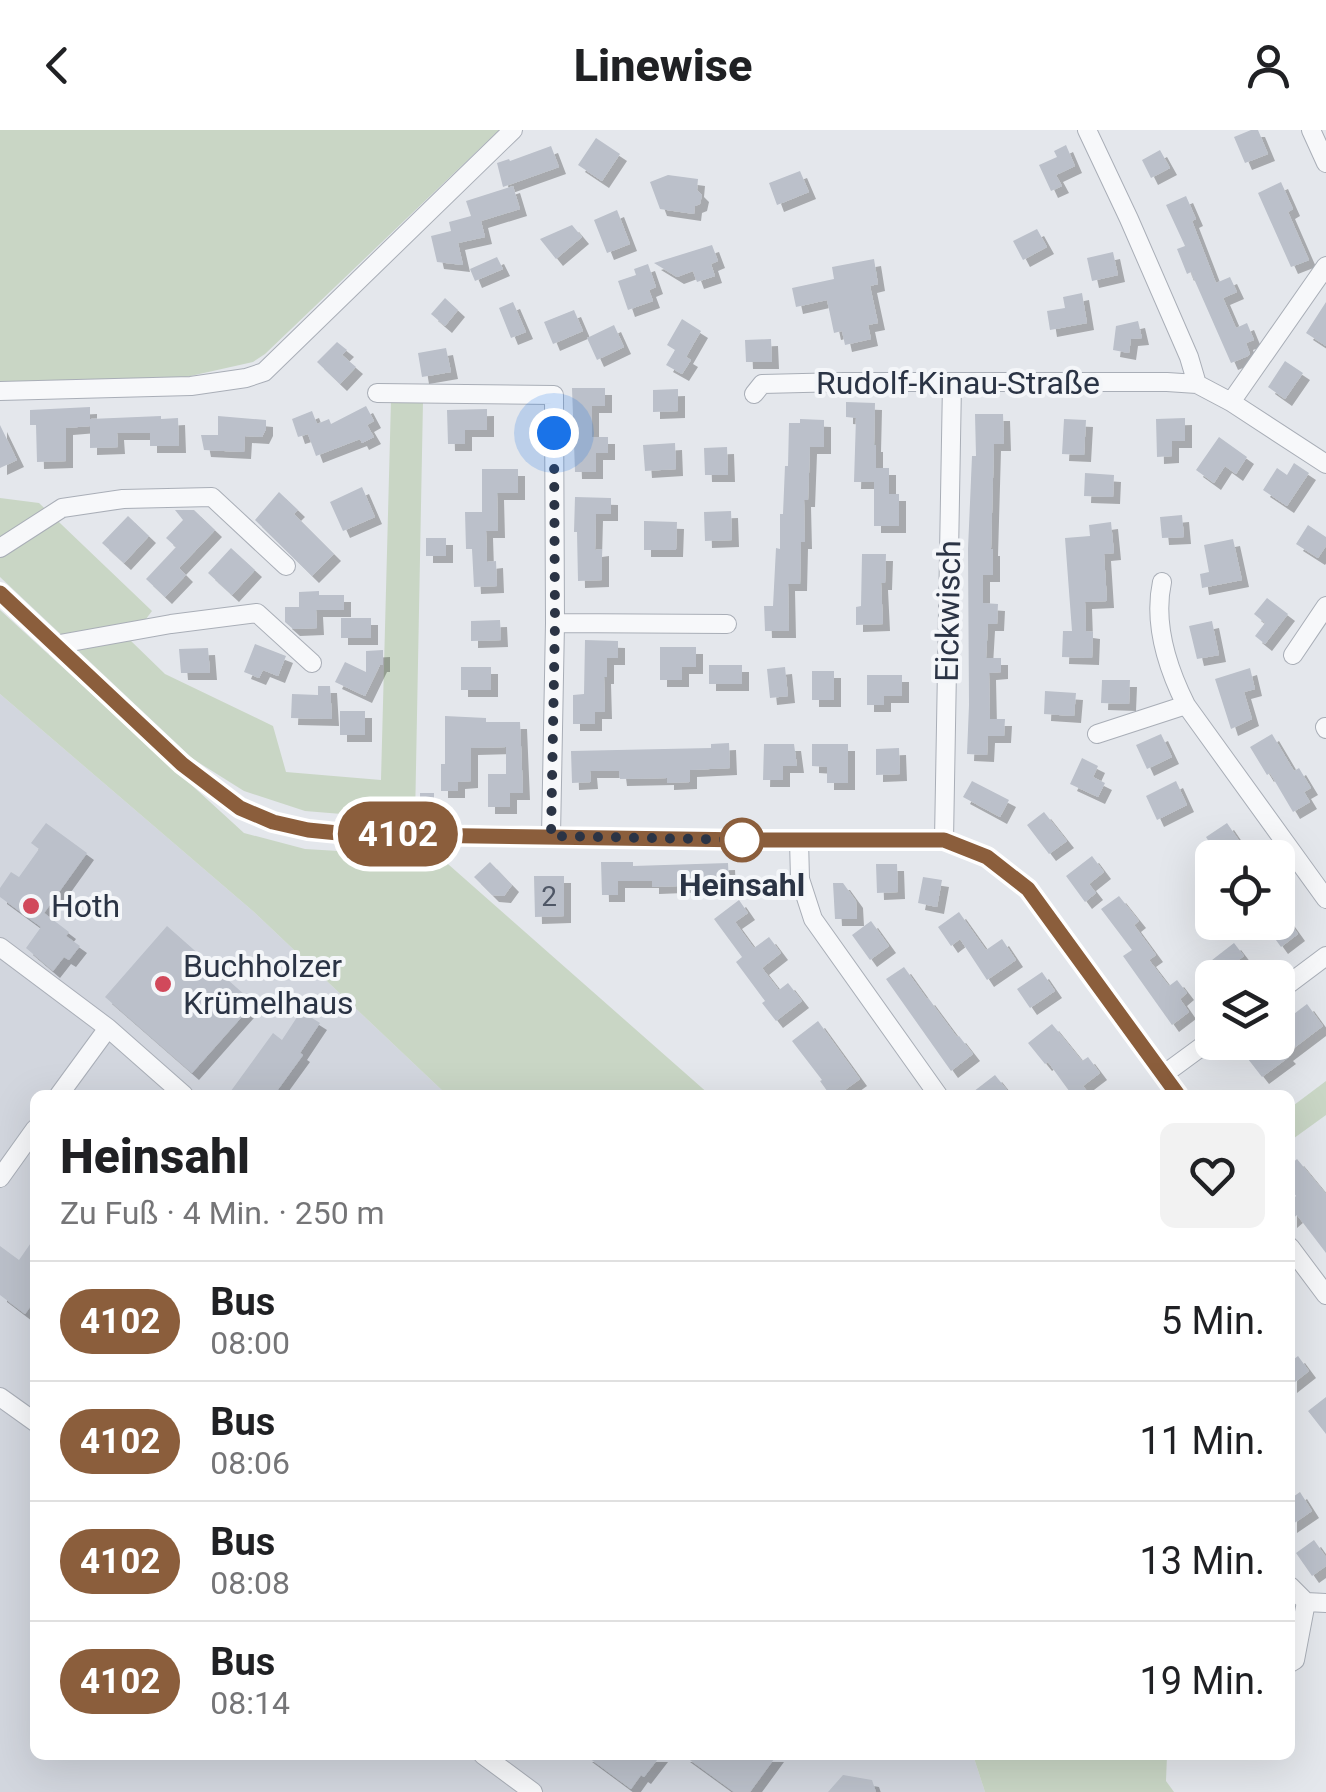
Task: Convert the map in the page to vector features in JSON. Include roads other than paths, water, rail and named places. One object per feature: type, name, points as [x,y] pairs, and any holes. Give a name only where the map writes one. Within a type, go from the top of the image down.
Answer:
[{"type":"street","points":[[0,392],[190,386],[264,372],[513,130]]},
{"type":"street","points":[[1087,130],[1129,218],[1198,384],[1326,464]]},
{"type":"street","points":[[1311,130],[1326,163]]},
{"type":"street","points":[[1231,402],[1326,266]]},
{"type":"street","name":"Rudolf-Kinau-Straße","points":[[754,394],[762,384],[844,382],[1198,384]]},
{"type":"street","name":"Eickwisch","points":[[944,840],[952,383]]},
{"type":"street","points":[[377,393],[554,395],[551,836]]},
{"type":"street","points":[[0,548],[62,508],[123,498],[212,497],[286,566]]},
{"type":"street","points":[[1162,582],[1158,601],[1161,636],[1186,705],[1326,899]]},
{"type":"street","points":[[0,593],[212,789],[240,808],[273,822],[348,834],[944,840],[987,857],[1028,889],[1174,1090]]},
{"type":"street","points":[[1294,656],[1326,606]]},
{"type":"street","points":[[54,645],[257,614],[312,663]]},
{"type":"street","points":[[555,623],[727,624]]},
{"type":"street","points":[[1097,734],[1186,705]]},
{"type":"street","points":[[799,840],[800,879],[812,920],[934,1090]]},
{"type":"street","points":[[0,947],[108,1028],[178,1090]]},
{"type":"street","points":[[1295,979],[1326,956]]},
{"type":"street","points":[[63,1090],[108,1028]]},
{"type":"street","points":[[1163,1075],[1195,1051]]},
{"type":"street","points":[[0,1178],[30,1136]]},
{"type":"street","points":[[1295,1253],[1326,1295]]},
{"type":"street","points":[[0,1396],[30,1418]]},
{"type":"street","points":[[1295,1591],[1306,1602],[1326,1604]]},
{"type":"street","points":[[1295,1655],[1306,1602]]},
{"type":"street","points":[[491,1760],[533,1792]]},
{"type":"place","name":"Heinsahl","points":[[742,840]]},
{"type":"place","name":"Hoth","points":[[31,906]]},
{"type":"place","name":"Buchholzer Krümelhaus","points":[[163,984]]}]
